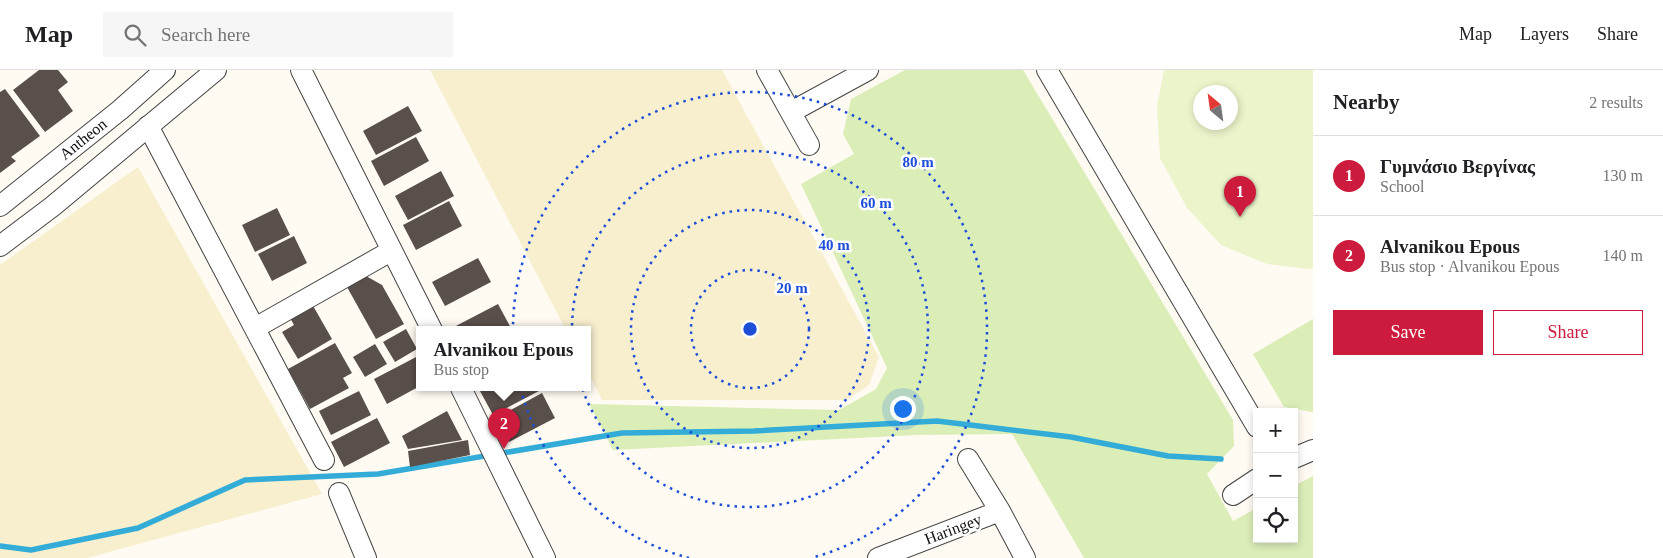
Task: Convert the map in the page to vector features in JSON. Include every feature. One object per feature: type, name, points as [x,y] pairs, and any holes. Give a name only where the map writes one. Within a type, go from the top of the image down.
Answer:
[{"type":"street","name":"Antheon","points":[[0,206],[120,110],[165,70]]},
{"type":"street","points":[[0,246],[53,206],[216,70]]},
{"type":"street","points":[[301,70],[430,326]]},
{"type":"street","points":[[767,70],[809,145]]},
{"type":"street","points":[[791,112],[868,70]]},
{"type":"street","points":[[1047,70],[1253,420]]},
{"type":"street","points":[[148,126],[324,460]]},
{"type":"street","points":[[255,328],[392,251]]},
{"type":"street","points":[[463,391],[546,558]]},
{"type":"street","points":[[1298,456],[1313,450]]},
{"type":"street","points":[[968,459],[1000,511],[1025,558]]},
{"type":"street","points":[[1233,495],[1253,482]]},
{"type":"street","points":[[339,493],[366,558]]},
{"type":"street","name":"Haringey","points":[[878,558],[1000,511]]},
{"type":"shaded area","points":[[430,70],[722,70],[879,357],[869,385],[847,400],[602,400],[591,378],[591,326],[564,326]]},
{"type":"shaded area","points":[[138,167],[322,494],[87,558],[0,558],[0,265]]},
{"type":"green space","points":[[905,70],[1023,70],[1233,420],[1234,446],[1207,474],[1233,521],[1253,510],[1253,543],[1298,543],[1298,484],[1313,476],[1313,558],[1084,558],[1012,434],[917,435],[613,450],[589,404],[839,410],[876,389],[887,368],[801,184],[854,154],[843,134],[851,99]]},
{"type":"green space","points":[[1164,70],[1313,70],[1313,268],[1267,264],[1221,245],[1187,208],[1160,158],[1157,106]]},
{"type":"green space","points":[[1313,319],[1313,411],[1284,407],[1253,354]]},
{"type":"building","points":[[39,70],[58,70],[68,82],[58,90],[73,111],[45,132],[13,90]]},
{"type":"building","points":[[5,89],[40,136],[11,157],[16,161],[0,173],[0,92]]},
{"type":"building","points":[[408,106],[422,131],[376,155],[363,131]]},
{"type":"building","points":[[416,137],[429,161],[384,186],[371,161]]},
{"type":"building","points":[[441,171],[454,196],[408,220],[395,196]]},
{"type":"building","points":[[449,201],[462,226],[416,250],[403,225]]},
{"type":"building","points":[[277,208],[290,235],[255,252],[242,225]]},
{"type":"building","points":[[294,236],[307,263],[272,281],[258,254]]},
{"type":"building","points":[[478,258],[491,282],[445,306],[432,282]]},
{"type":"building","points":[[366,276],[382,285],[404,324],[376,339],[347,287]]},
{"type":"building","points":[[312,304],[332,339],[298,359],[282,332],[294,325],[290,318]]},
{"type":"building","points":[[498,304],[510,326],[456,326]]},
{"type":"building","points":[[406,329],[416,350],[395,362],[383,342]]},
{"type":"building","points":[[335,343],[352,373],[343,378],[349,388],[310,409],[288,369]]},
{"type":"building","points":[[375,344],[387,364],[365,377],[353,357]]},
{"type":"building","points":[[416,357],[416,388],[387,404],[374,379]]},
{"type":"building","points":[[359,391],[371,415],[331,435],[319,411]]},
{"type":"building","points":[[480,391],[539,391],[493,415]]},
{"type":"building","points":[[542,393],[555,418],[509,442],[496,418]]},
{"type":"building","points":[[447,411],[462,440],[408,449],[402,436]]},
{"type":"building","points":[[377,418],[390,443],[344,467],[331,442]]},
{"type":"building","points":[[468,440],[470,455],[410,467],[408,451]]},
{"type":"waterway","points":[[0,546],[31,550],[138,528],[245,480],[378,474],[622,433],[754,431],[937,421],[1071,437],[1168,456],[1221,459]]},
{"type":"place","name":"Γυμνάσιο Βεργίνας","points":[[1240,217]]},
{"type":"place","name":"Alvanikou Epous","points":[[504,449]]}]
